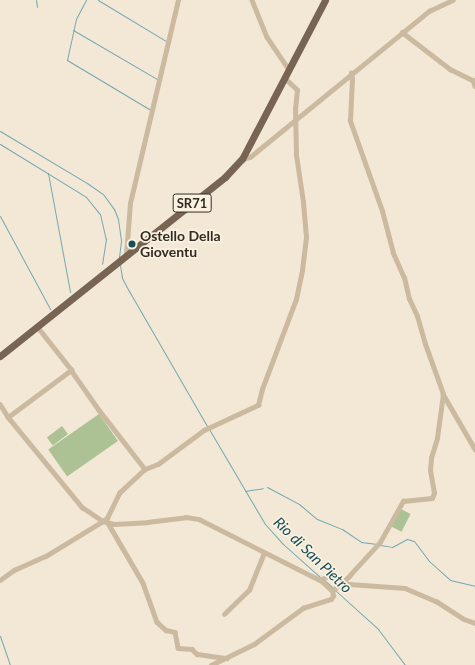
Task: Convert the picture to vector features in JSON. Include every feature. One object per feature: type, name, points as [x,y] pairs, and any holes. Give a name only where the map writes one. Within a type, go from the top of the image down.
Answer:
[{"type":"main road","name":"SR71","points":[[0,356],[225,177],[242,159],[325,0]]},
{"type":"street","points":[[126,255],[130,202],[178,0]]},
{"type":"street","points":[[252,0],[268,37],[289,70]]},
{"type":"street","points":[[242,159],[250,157],[351,73],[429,11],[453,0]]},
{"type":"street","points":[[402,32],[450,68],[472,80],[475,86]]},
{"type":"street","points":[[351,73],[350,121],[382,211],[393,253],[404,278],[409,299],[417,316],[425,344],[443,394],[475,449]]},
{"type":"street","points":[[105,522],[119,494],[128,483],[145,469],[158,464],[204,430],[258,405],[262,389],[296,299],[302,270],[306,237],[303,202],[296,155],[295,119],[297,90],[284,79]]},
{"type":"street","points":[[37,327],[145,469]]},
{"type":"street","points":[[8,418],[71,370]]},
{"type":"street","points":[[332,591],[380,542],[403,501],[432,498],[434,493],[430,470],[431,458],[437,438],[443,394]]},
{"type":"street","points":[[0,404],[8,418],[82,507],[105,522],[143,583],[157,622],[166,630],[176,632],[178,648],[192,649],[197,654],[227,658]]},
{"type":"street","points":[[0,580],[14,570],[52,553],[105,522],[147,522],[186,517],[199,519],[320,580],[332,591],[333,596],[331,599],[304,608],[254,644],[211,665]]},
{"type":"street","points":[[224,614],[249,590],[264,553]]},
{"type":"street","points":[[320,580],[328,576],[342,582],[380,588],[405,588],[436,601],[464,619],[475,623]]},
{"type":"green space","points":[[99,414],[118,441],[67,477],[48,450]]},
{"type":"green space","points":[[62,426],[68,434],[53,445],[47,437]]},
{"type":"green space","points":[[399,508],[411,514],[402,532],[390,526]]},
{"type":"waterway","points":[[36,0],[37,7]]},
{"type":"waterway","points":[[86,0],[76,19],[67,60],[149,109]]},
{"type":"waterway","points":[[98,0],[166,41]]},
{"type":"waterway","points":[[73,30],[157,79]]},
{"type":"waterway","name":"Rio di San Pietro","points":[[0,131],[103,194],[114,209],[118,219],[121,241],[119,258]]},
{"type":"waterway","points":[[0,144],[86,197],[100,214],[106,239],[102,264]]},
{"type":"waterway","points":[[48,173],[70,292]]},
{"type":"waterway","points":[[0,216],[50,309]]},
{"type":"waterway","name":"Rio di San Pietro","points":[[120,265],[122,278],[129,291],[207,426]]},
{"type":"waterway","name":"Rio di San Pietro","points":[[209,429],[265,524],[283,544],[320,577]]},
{"type":"waterway","points":[[267,487],[299,504],[317,519],[342,529],[361,542],[377,544]]},
{"type":"waterway","points":[[245,491],[263,488]]},
{"type":"waterway","points":[[380,545],[392,547],[407,539],[414,541],[429,561],[450,580],[475,586]]},
{"type":"waterway","name":"Rio di San Pietro","points":[[324,580],[332,587]]},
{"type":"waterway","name":"Rio di San Pietro","points":[[336,591],[378,629],[405,665]]},
{"type":"waterway","points":[[0,636],[10,665]]},
{"type":"place","name":"Ostello Della Gioventu","points":[[132,244]]}]
